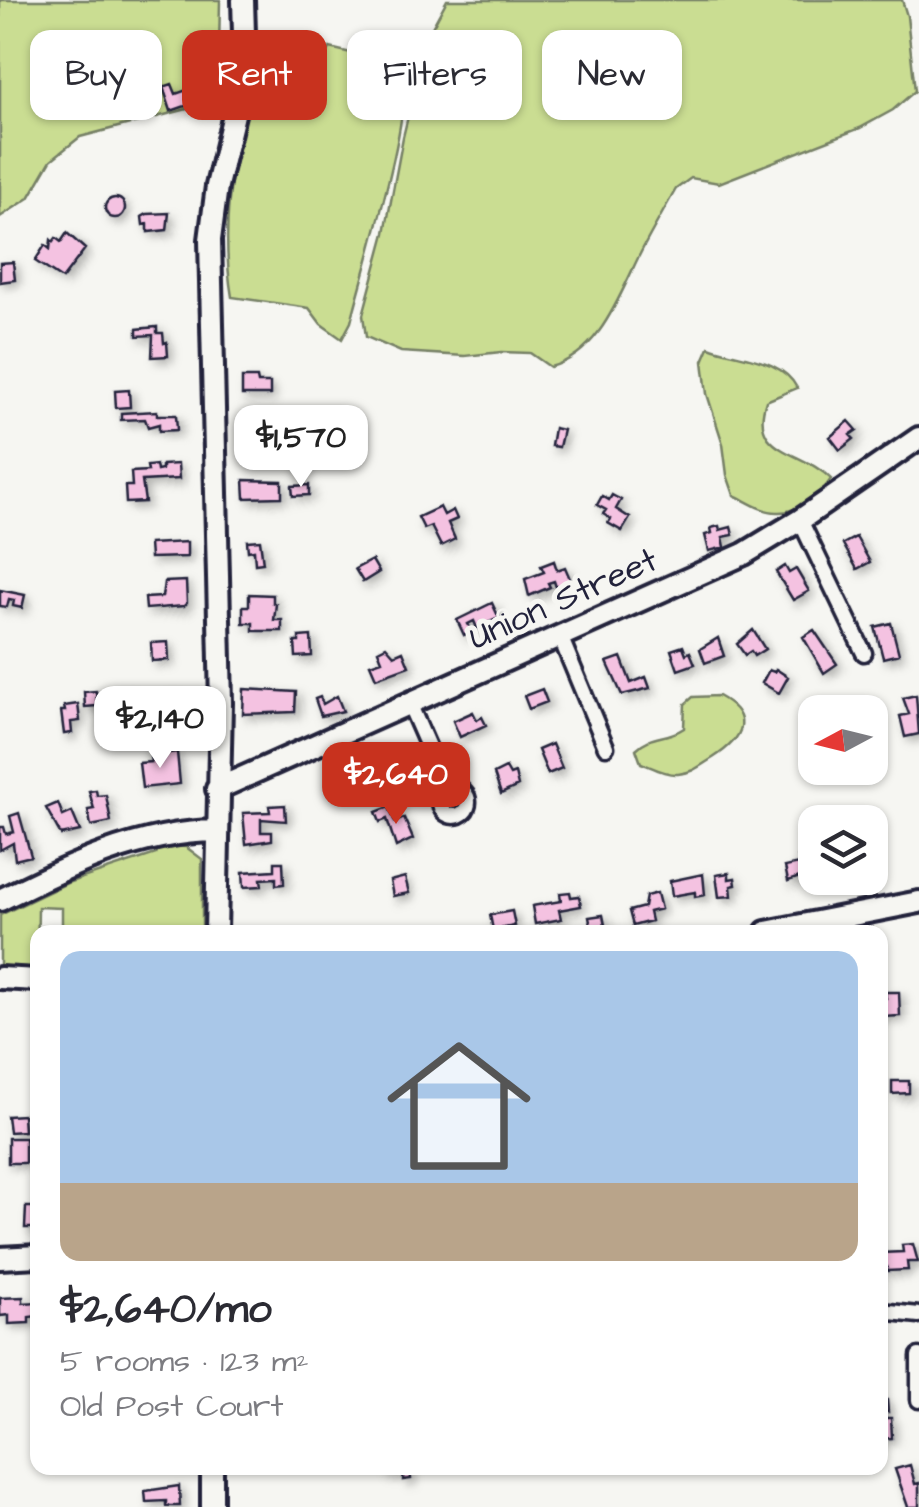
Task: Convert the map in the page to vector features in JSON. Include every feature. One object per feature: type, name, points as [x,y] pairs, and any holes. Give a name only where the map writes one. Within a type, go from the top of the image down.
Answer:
[{"type":"main road","points":[[216,925],[221,703],[210,240],[217,186],[244,68],[243,0]]},
{"type":"main road","name":"Union Street","points":[[217,788],[744,554],[919,438]]},
{"type":"main road","points":[[0,900],[133,842],[182,832],[216,831]]},
{"type":"main road","points":[[802,925],[919,902]]},
{"type":"main road","points":[[0,978],[30,980]]},
{"type":"main road","points":[[0,1258],[30,1256]]},
{"type":"main road","points":[[212,1475],[212,1507]]},
{"type":"street","points":[[800,520],[864,653]]},
{"type":"street","points":[[560,636],[606,746]]},
{"type":"street","points":[[408,703],[447,790]]},
{"type":"street","points":[[888,1312],[919,1315]]},
{"type":"street","points":[[919,1356],[919,1400]]},
{"type":"green space","points":[[0,0],[220,0],[219,30],[182,30],[182,110],[162,116],[162,30],[30,30],[30,120],[145,120],[80,137],[51,160],[29,198],[0,217]]},
{"type":"green space","points":[[447,0],[902,0],[915,91],[893,110],[860,128],[719,183],[691,178],[676,189],[607,320],[596,336],[568,360],[550,367],[530,353],[465,356],[401,352],[366,337],[363,315],[385,233],[407,120],[522,120],[522,30],[431,30]]},
{"type":"green space","points":[[330,48],[347,52],[347,120],[401,120],[384,200],[351,322],[342,339],[321,324],[309,308],[232,297],[227,252],[231,180],[244,120],[327,120]]},
{"type":"green space","points":[[709,347],[781,370],[797,388],[766,401],[762,418],[771,441],[831,479],[808,502],[773,512],[734,495],[707,394],[703,361]]},
{"type":"green space","points":[[718,696],[741,719],[738,735],[724,750],[683,773],[669,773],[641,763],[636,749],[684,728],[685,704],[693,697]]},
{"type":"green space","points":[[186,847],[202,859],[202,925],[62,925],[62,908],[38,907],[38,925],[30,925],[30,971],[0,970],[0,915],[67,883],[156,854],[158,849]]},
{"type":"building","points":[[172,84],[176,94],[182,92],[182,107],[171,111],[163,87]]},
{"type":"building","points":[[115,198],[125,208],[115,218],[105,208]]},
{"type":"building","points":[[169,213],[167,230],[148,232],[148,224],[143,225],[142,217],[147,214]]},
{"type":"building","points":[[67,233],[85,249],[62,279],[35,261],[45,245],[50,249],[51,240],[61,242]]},
{"type":"building","points":[[13,262],[15,280],[0,282],[0,263]]},
{"type":"building","points":[[157,327],[157,333],[163,333],[164,343],[167,342],[168,356],[152,357],[153,335],[137,336],[137,329]]},
{"type":"building","points":[[242,378],[270,383],[270,395],[242,395]]},
{"type":"building","points":[[129,390],[130,407],[116,408],[115,391]]},
{"type":"building","points":[[157,411],[157,415],[176,415],[177,430],[159,431],[159,424],[148,427],[145,419],[121,420],[121,413]]},
{"type":"building","points":[[243,420],[259,420],[258,436],[253,436],[253,440],[265,441],[264,450],[242,452]]},
{"type":"building","points":[[849,421],[857,430],[850,435],[854,439],[840,450],[830,437]]},
{"type":"building","points":[[554,428],[563,430],[559,447],[551,446]]},
{"type":"building","points":[[178,464],[179,479],[142,481],[145,502],[126,503],[125,486],[132,486],[131,472],[148,471],[147,466],[156,465],[157,471],[162,470],[162,465]]},
{"type":"building","points":[[244,480],[282,481],[282,497],[245,498]]},
{"type":"building","points":[[309,485],[309,495],[293,496],[292,486]]},
{"type":"building","points":[[612,495],[621,500],[616,509],[630,518],[622,531],[608,523],[611,519],[603,514],[606,510],[597,505],[602,496],[609,500]]},
{"type":"building","points":[[440,507],[444,515],[453,510],[457,519],[448,523],[455,539],[441,546],[431,526],[424,529],[418,517]]},
{"type":"building","points":[[719,526],[720,530],[731,527],[733,535],[723,537],[725,547],[709,551],[705,535]]},
{"type":"building","points":[[856,537],[870,562],[857,569],[843,544]]},
{"type":"building","points":[[260,540],[263,563],[255,564],[254,550],[248,551],[247,541]]},
{"type":"building","points":[[187,542],[187,557],[150,558],[149,544]]},
{"type":"building","points":[[372,560],[379,572],[363,582],[355,569]]},
{"type":"building","points":[[554,561],[557,570],[565,567],[571,581],[556,587],[554,581],[548,583],[550,587],[529,596],[525,579],[544,572],[541,566]]},
{"type":"building","points":[[785,566],[789,573],[796,569],[809,591],[793,600],[776,572]]},
{"type":"building","points":[[186,581],[184,606],[146,609],[145,598],[162,597],[164,582]]},
{"type":"building","points":[[0,590],[25,595],[22,608],[13,606],[14,600],[9,599],[7,607],[0,606]]},
{"type":"building","points":[[249,594],[273,595],[274,620],[282,620],[282,631],[253,631],[253,623],[243,623],[243,606],[249,606]]},
{"type":"building","points":[[492,603],[499,618],[477,628],[474,621],[468,624],[472,631],[464,635],[457,620]]},
{"type":"building","points":[[891,623],[899,654],[883,658],[875,627]]},
{"type":"building","points":[[753,630],[765,649],[754,656],[751,651],[745,655],[737,644]]},
{"type":"building","points":[[814,630],[837,664],[824,673],[803,637]]},
{"type":"building","points":[[311,636],[312,656],[296,657],[295,642],[299,642],[299,637]]},
{"type":"building","points":[[718,638],[724,656],[705,663],[700,649]]},
{"type":"building","points":[[168,642],[169,660],[152,661],[151,643]]},
{"type":"building","points":[[386,646],[394,655],[403,651],[409,666],[376,678],[370,664],[382,660],[378,650]]},
{"type":"building","points":[[683,646],[695,664],[678,670],[671,650]]},
{"type":"building","points":[[621,657],[631,683],[646,677],[650,688],[622,695],[607,662]]},
{"type":"building","points":[[776,669],[788,677],[779,693],[762,683],[769,670]]},
{"type":"building","points":[[244,689],[296,692],[295,712],[243,714]]},
{"type":"building","points":[[542,689],[547,702],[529,709],[524,696]]},
{"type":"building","points":[[119,690],[131,690],[132,703],[120,703]]},
{"type":"building","points":[[96,691],[97,706],[85,707],[84,692]]},
{"type":"building","points":[[161,693],[178,693],[177,716],[161,716]]},
{"type":"building","points":[[916,695],[919,734],[905,737],[900,716],[909,714],[903,698]]},
{"type":"building","points":[[337,696],[343,711],[321,716],[315,699],[320,697],[323,704]]},
{"type":"building","points":[[78,704],[80,721],[71,722],[72,733],[64,734],[61,711],[65,711],[64,706]]},
{"type":"building","points":[[473,712],[486,725],[460,737],[453,721]]},
{"type":"building","points":[[552,744],[562,768],[548,774],[538,750]]},
{"type":"building","points":[[177,752],[180,784],[142,788],[139,763],[151,762],[150,755]]},
{"type":"building","points":[[392,759],[401,780],[385,787],[375,767]]},
{"type":"building","points":[[506,768],[510,775],[515,773],[518,786],[501,794],[494,774]]},
{"type":"building","points":[[96,790],[97,796],[106,795],[111,822],[91,826],[88,810],[94,809],[89,791]]},
{"type":"building","points":[[58,803],[63,816],[72,812],[80,831],[61,835],[46,808]]},
{"type":"building","points":[[285,805],[286,821],[261,819],[261,832],[272,832],[272,840],[246,844],[243,813],[270,812],[269,806]]},
{"type":"building","points":[[389,807],[395,822],[404,818],[413,839],[396,847],[387,819],[380,822],[376,812]]},
{"type":"building","points":[[19,813],[31,856],[15,860],[13,843],[0,850],[0,827],[4,827],[6,834],[14,832],[10,816]]},
{"type":"building","points":[[275,862],[283,862],[284,884],[276,885],[276,878],[261,879],[262,886],[244,887],[243,872],[275,870]]},
{"type":"building","points":[[798,864],[798,878],[788,881],[785,867]]},
{"type":"building","points":[[729,873],[729,879],[735,878],[736,885],[731,886],[732,896],[719,897],[716,875]]},
{"type":"building","points":[[703,874],[705,895],[695,897],[695,892],[672,896],[670,881]]},
{"type":"building","points":[[405,877],[409,893],[393,896],[390,881]]},
{"type":"building","points":[[570,892],[571,897],[579,896],[581,906],[559,910],[561,919],[535,924],[532,906],[561,901],[560,893]]},
{"type":"building","points":[[657,893],[661,909],[649,912],[651,921],[633,925],[629,911],[644,907],[646,896]]},
{"type":"building","points":[[512,911],[515,925],[492,925],[490,915]]},
{"type":"building","points":[[603,915],[605,925],[591,925],[589,917]]},
{"type":"building","points":[[888,992],[899,992],[900,1016],[888,1017]]},
{"type":"building","points":[[892,1081],[909,1081],[909,1093],[892,1094]]},
{"type":"building","points":[[23,1115],[24,1131],[9,1132],[7,1116]]},
{"type":"building","points":[[8,1138],[25,1138],[25,1163],[8,1163]]},
{"type":"building","points":[[26,1207],[30,1207],[30,1228],[25,1228]]},
{"type":"building","points":[[913,1244],[918,1262],[907,1262],[908,1270],[888,1271],[888,1253],[903,1252],[902,1245]]},
{"type":"building","points":[[23,1297],[23,1303],[30,1303],[29,1323],[9,1324],[9,1315],[0,1316],[0,1298]]},
{"type":"building","points":[[888,1418],[891,1418],[892,1438],[888,1438]]},
{"type":"building","points":[[910,1465],[915,1484],[919,1483],[919,1507],[908,1507],[895,1469]]},
{"type":"building","points":[[179,1486],[180,1506],[166,1506],[166,1501],[146,1502],[145,1491]]}]
